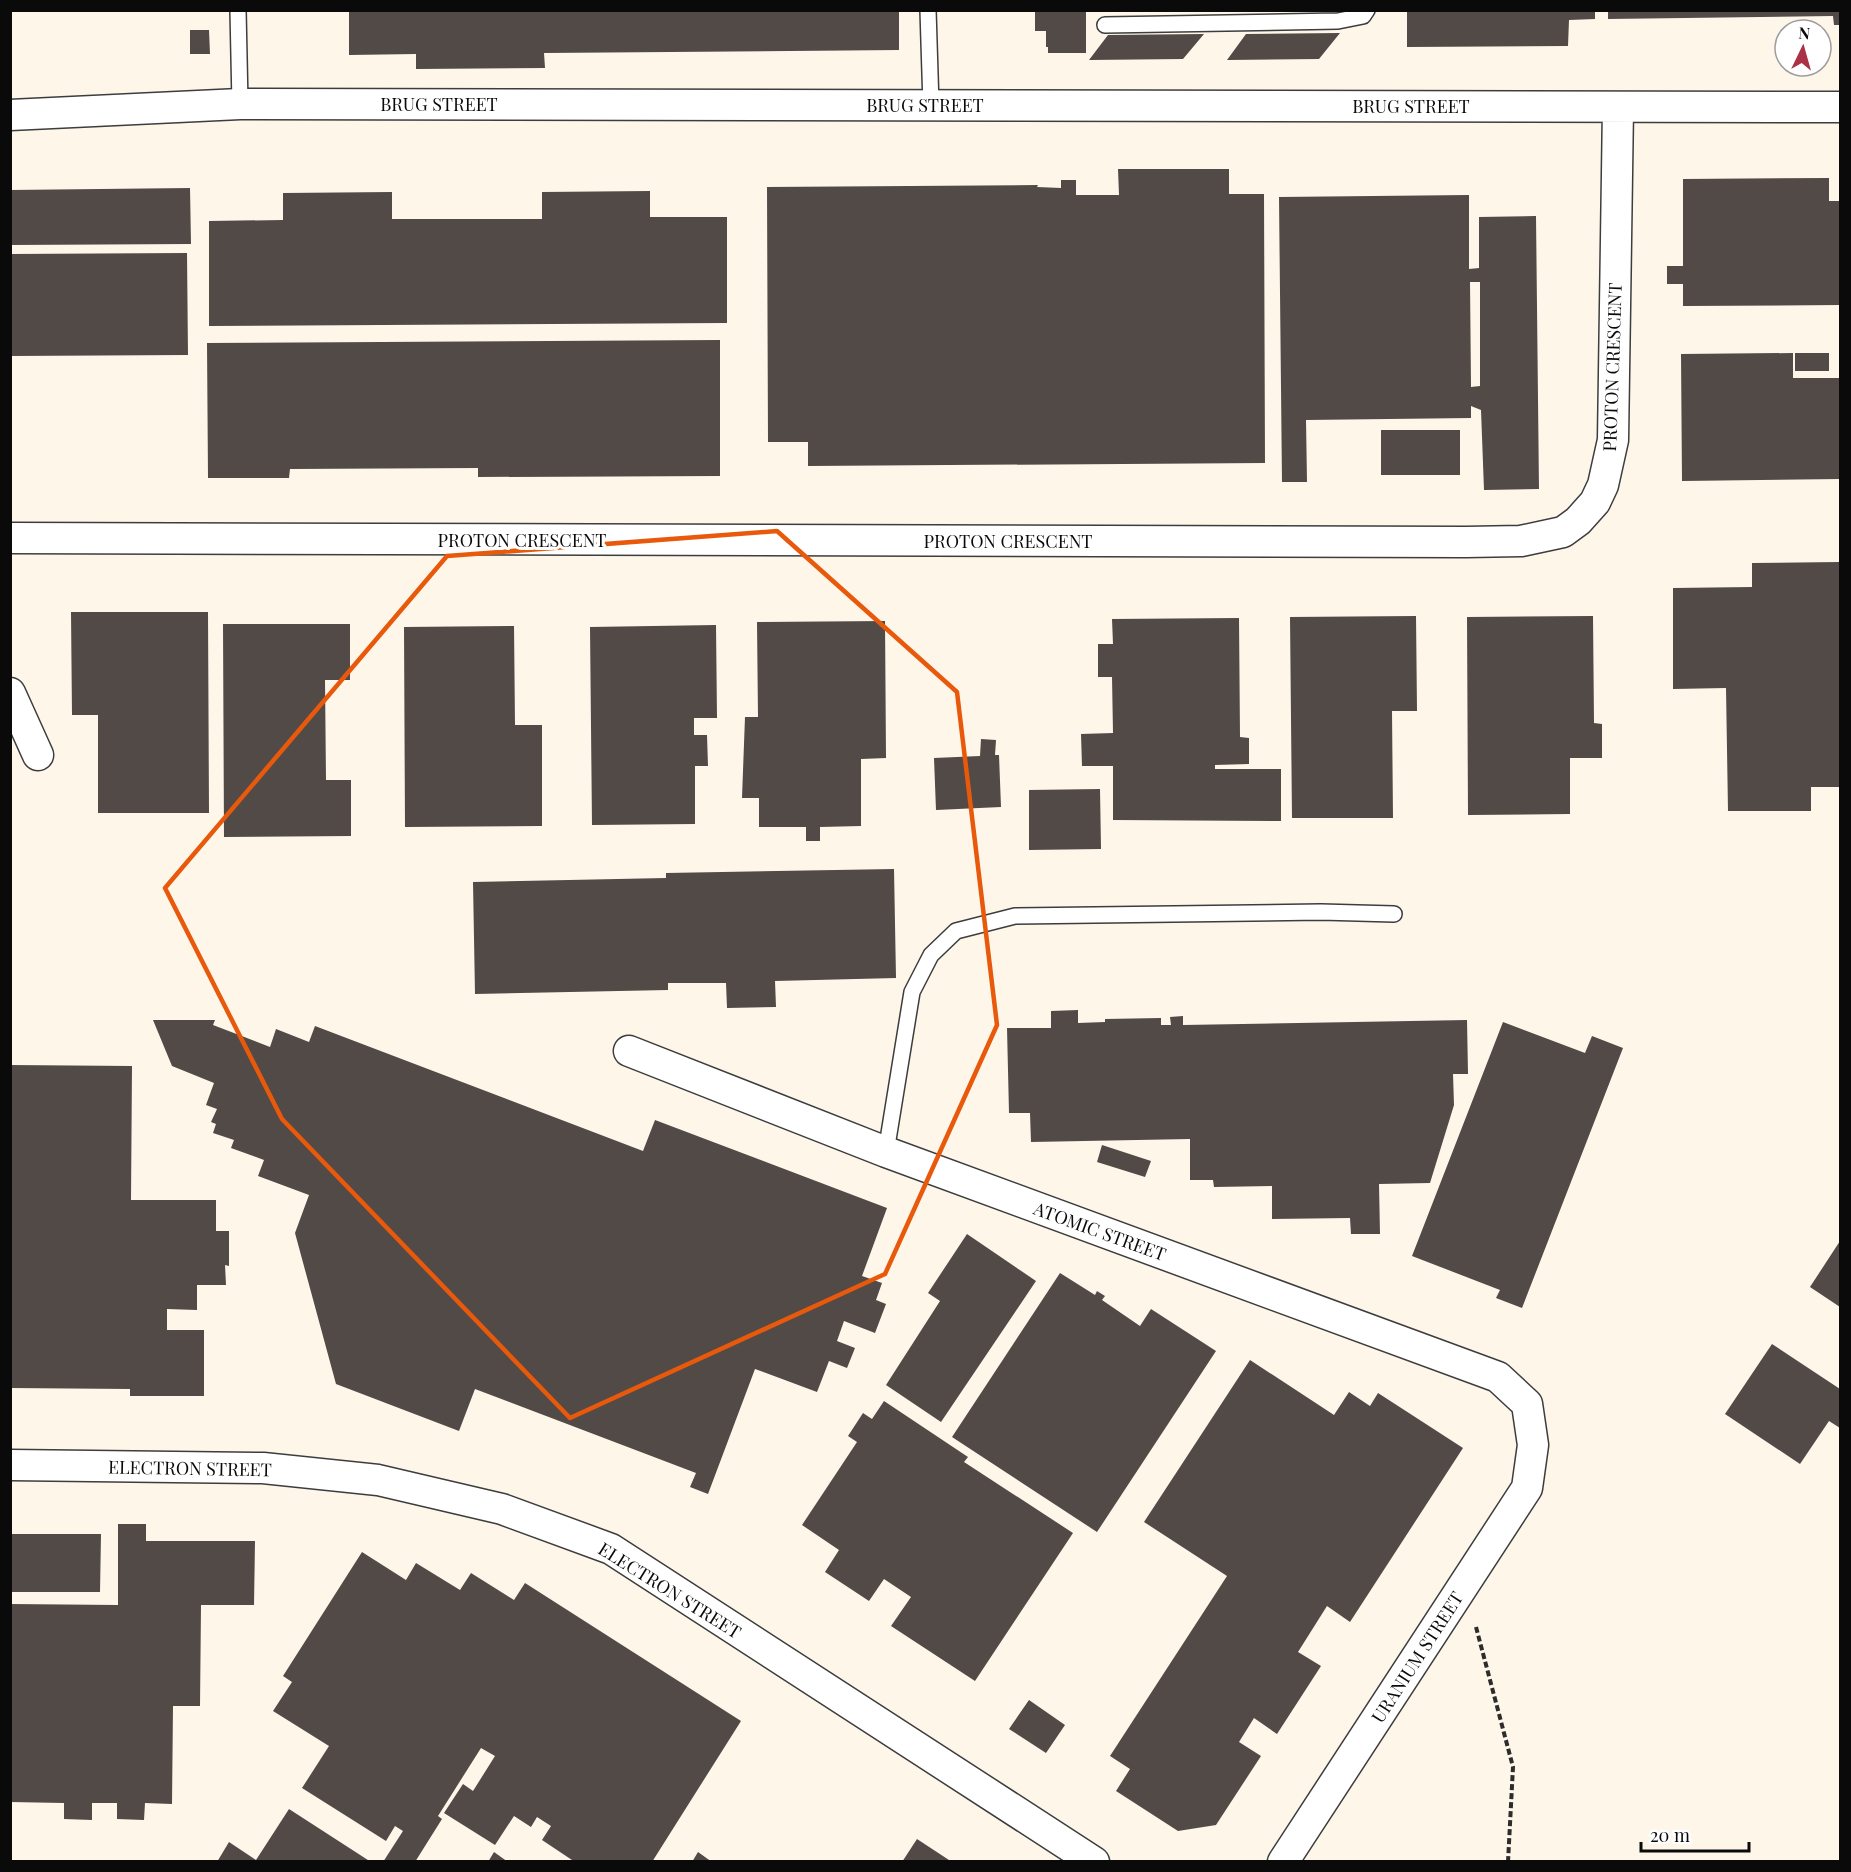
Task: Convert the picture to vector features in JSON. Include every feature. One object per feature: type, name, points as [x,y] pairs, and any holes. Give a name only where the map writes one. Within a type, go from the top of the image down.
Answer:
[{"type":"street","name":"BRUG STREET","points":[[10,115],[240,104],[1840,107]]},
{"type":"street","name":"PROTON CRESCENT","points":[[10,538],[1466,542],[1521,541],[1563,532],[1578,521],[1595,502],[1604,485],[1613,440],[1618,107]]},
{"type":"street","points":[[10,693],[38,755]]},
{"type":"street","name":"ATOMIC STREET","points":[[629,1051],[886,1152],[1498,1377],[1527,1404],[1533,1445]]},
{"type":"street","name":"URANIUM STREET","points":[[1283,1862],[1527,1488],[1533,1445]]},
{"type":"street","name":"ELECTRON STREET","points":[[10,1465],[274,1469],[378,1480],[513,1513],[610,1549],[1094,1862]]},
{"type":"lane","points":[[238,10],[240,104]]},
{"type":"lane","points":[[928,10],[931,105]]},
{"type":"lane","points":[[1106,25],[1338,21],[1363,16],[1366,10]]},
{"type":"lane","points":[[886,1152],[912,992],[931,955],[956,932],[1015,916],[1321,912],[1394,914]]},
{"type":"path","points":[[1465,1583],[1513,1767],[1508,1862]]},
{"type":"highlighted area","points":[[777,531],[957,692],[997,1025],[885,1274],[570,1418],[282,1119],[165,888],[447,556]]},
{"type":"building","points":[[349,10],[899,10],[899,50],[544,53],[545,68],[416,69],[416,54],[349,55]]},
{"type":"building","points":[[1035,10],[1086,10],[1086,53],[1048,53],[1046,31],[1035,31]]},
{"type":"building","points":[[1407,10],[1595,10],[1595,19],[1569,20],[1568,46],[1407,47]]},
{"type":"building","points":[[1608,10],[1840,10],[1840,25],[1834,25],[1833,16],[1608,19]]},
{"type":"building","points":[[190,30],[209,30],[210,54],[190,54]]},
{"type":"building","points":[[1340,33],[1319,59],[1227,60],[1246,34]]},
{"type":"building","points":[[1204,34],[1183,59],[1089,60],[1108,35]]},
{"type":"building","points":[[1118,169],[1229,169],[1229,194],[1264,194],[1265,463],[808,466],[808,442],[768,442],[767,187],[1038,185],[1037,187],[1061,188],[1061,180],[1076,180],[1076,195],[1119,195]]},
{"type":"building","points":[[1829,178],[1829,201],[1840,201],[1840,305],[1683,306],[1683,284],[1667,284],[1667,266],[1683,266],[1683,179]]},
{"type":"building","points":[[190,188],[191,244],[10,245],[10,190]]},
{"type":"building","points":[[650,191],[650,217],[727,217],[727,323],[209,326],[209,221],[283,220],[283,193],[392,192],[392,219],[542,219],[542,192]]},
{"type":"building","points":[[1469,195],[1469,269],[1479,268],[1479,217],[1536,216],[1539,489],[1484,490],[1481,410],[1471,406],[1471,418],[1306,420],[1307,482],[1282,482],[1279,197]],"holes":[[[1470,282],[1480,282],[1480,386],[1471,387]]]},
{"type":"building","points":[[187,253],[188,355],[10,356],[10,254]]},
{"type":"building","points":[[720,340],[720,476],[478,477],[478,468],[290,469],[289,478],[208,478],[207,343]]},
{"type":"building","points":[[1793,353],[1793,378],[1840,378],[1840,479],[1682,481],[1681,354]]},
{"type":"building","points":[[1795,353],[1829,353],[1829,371],[1795,371]]},
{"type":"building","points":[[1381,430],[1460,430],[1460,475],[1381,475]]},
{"type":"building","points":[[1840,562],[1840,787],[1811,787],[1811,811],[1728,811],[1726,688],[1673,689],[1673,588],[1752,587],[1752,563]]},
{"type":"building","points":[[71,612],[208,612],[209,813],[98,813],[98,715],[72,715]]},
{"type":"building","points":[[1416,616],[1417,711],[1392,711],[1393,818],[1292,818],[1290,617]]},
{"type":"building","points":[[1593,616],[1594,723],[1602,724],[1602,758],[1570,758],[1570,814],[1468,815],[1467,617]]},
{"type":"building","points":[[1239,618],[1240,737],[1249,738],[1249,764],[1215,765],[1215,769],[1281,769],[1281,821],[1113,820],[1113,766],[1082,766],[1081,734],[1113,733],[1112,677],[1098,677],[1098,644],[1113,644],[1112,619]]},
{"type":"building","points":[[885,621],[886,758],[861,759],[861,826],[820,827],[820,841],[806,841],[806,827],[759,827],[759,798],[742,798],[745,717],[758,717],[757,622]]},
{"type":"building","points":[[223,624],[350,624],[350,680],[325,680],[326,780],[351,780],[351,836],[224,837]]},
{"type":"building","points":[[716,625],[717,718],[694,718],[694,735],[707,735],[708,766],[695,766],[695,824],[592,825],[590,627]]},
{"type":"building","points":[[514,626],[515,725],[542,725],[542,826],[405,827],[404,627]]},
{"type":"building","points":[[981,739],[996,740],[995,755],[999,755],[1001,807],[936,810],[934,758],[980,756]]},
{"type":"building","points":[[1100,789],[1101,849],[1029,850],[1029,790]]},
{"type":"building","points":[[894,869],[896,978],[775,981],[776,1007],[727,1008],[726,983],[668,983],[668,990],[475,994],[473,882],[666,878],[666,873]]},
{"type":"building","points":[[1078,1010],[1078,1023],[1105,1022],[1105,1019],[1161,1018],[1161,1025],[1171,1025],[1170,1017],[1183,1016],[1183,1025],[1467,1020],[1468,1074],[1453,1074],[1454,1105],[1430,1183],[1379,1184],[1380,1234],[1351,1234],[1350,1218],[1272,1219],[1272,1186],[1214,1187],[1213,1180],[1190,1180],[1190,1139],[1031,1142],[1030,1113],[1009,1113],[1007,1028],[1051,1028],[1051,1011]]},
{"type":"building","points":[[153,1020],[215,1020],[213,1025],[270,1047],[276,1029],[309,1042],[315,1026],[643,1151],[655,1120],[887,1208],[862,1276],[882,1283],[876,1300],[886,1304],[875,1333],[844,1321],[837,1341],[855,1348],[847,1368],[829,1361],[817,1392],[755,1369],[708,1494],[690,1487],[696,1473],[475,1389],[459,1431],[336,1384],[295,1233],[309,1195],[258,1176],[264,1160],[231,1148],[234,1140],[213,1133],[216,1124],[211,1122],[217,1109],[206,1105],[214,1083],[172,1066]]},
{"type":"building","points":[[1503,1022],[1585,1053],[1592,1036],[1623,1048],[1522,1308],[1496,1298],[1500,1290],[1412,1256]]},
{"type":"building","points":[[10,1065],[132,1066],[131,1200],[216,1200],[216,1231],[229,1231],[229,1266],[225,1265],[226,1285],[197,1285],[197,1310],[167,1309],[167,1330],[204,1330],[204,1396],[130,1396],[130,1389],[10,1388]]},
{"type":"building","points":[[1102,1145],[1151,1161],[1145,1177],[1097,1162]]},
{"type":"building","points":[[967,1234],[1036,1281],[941,1422],[886,1385],[940,1301],[928,1293]]},
{"type":"building","points":[[1840,1241],[1840,1307],[1810,1287]]},
{"type":"building","points":[[1060,1273],[1095,1295],[1097,1291],[1105,1296],[1102,1300],[1140,1326],[1151,1309],[1216,1351],[1097,1532],[952,1437]]},
{"type":"building","points":[[1772,1344],[1840,1389],[1840,1428],[1829,1421],[1800,1464],[1725,1414]]},
{"type":"building","points":[[1250,1360],[1334,1415],[1349,1392],[1370,1406],[1378,1393],[1463,1448],[1350,1622],[1327,1606],[1298,1652],[1321,1666],[1277,1734],[1254,1718],[1239,1742],[1261,1756],[1216,1825],[1178,1831],[1116,1791],[1130,1769],[1110,1756],[1227,1576],[1144,1522]]},
{"type":"building","points":[[884,1401],[968,1457],[964,1462],[1073,1533],[975,1681],[891,1626],[911,1597],[884,1579],[869,1601],[825,1572],[839,1550],[802,1525],[857,1442],[848,1436],[863,1413],[872,1419]]},
{"type":"building","points":[[118,1524],[146,1524],[146,1541],[255,1541],[254,1605],[201,1605],[200,1706],[173,1706],[172,1804],[145,1803],[144,1820],[117,1819],[117,1803],[92,1803],[92,1820],[64,1819],[64,1803],[10,1802],[10,1604],[118,1605]]},
{"type":"building","points":[[10,1534],[101,1534],[100,1592],[10,1592]]},
{"type":"building","points":[[362,1552],[406,1580],[416,1563],[460,1590],[471,1573],[514,1600],[525,1583],[741,1721],[652,1862],[575,1862],[542,1840],[551,1826],[537,1817],[531,1827],[514,1816],[495,1845],[444,1813],[463,1784],[473,1791],[495,1756],[481,1748],[438,1816],[442,1819],[415,1862],[383,1862],[403,1831],[395,1826],[386,1841],[302,1788],[329,1746],[273,1711],[292,1682],[283,1676]]},
{"type":"building","points":[[1029,1700],[1065,1725],[1046,1753],[1009,1729]]},
{"type":"building","points":[[289,1809],[371,1862],[217,1862],[229,1842],[256,1860]]},
{"type":"building","points":[[917,1839],[952,1862],[902,1862]]},
{"type":"building","points":[[494,1852],[508,1862],[488,1862]]},
{"type":"building","points":[[698,1852],[712,1862],[692,1862]]}]
